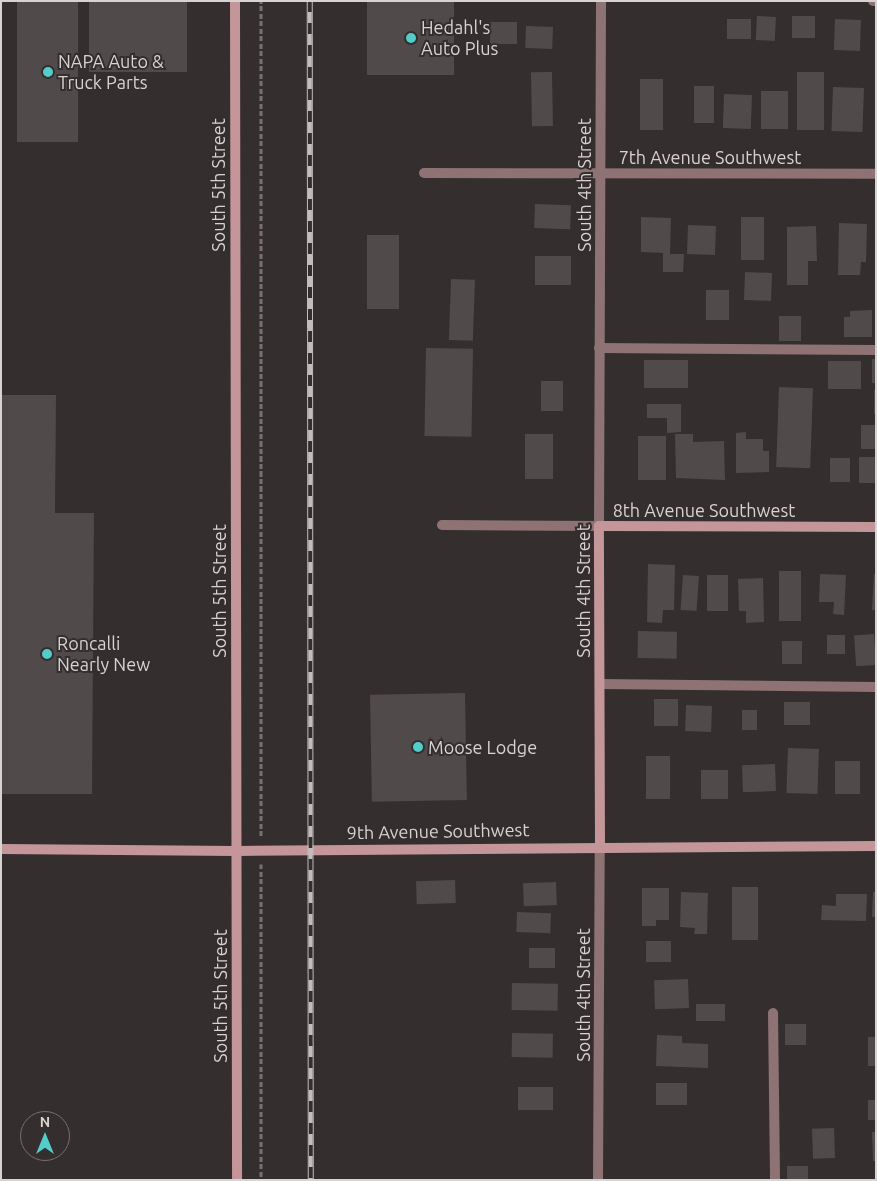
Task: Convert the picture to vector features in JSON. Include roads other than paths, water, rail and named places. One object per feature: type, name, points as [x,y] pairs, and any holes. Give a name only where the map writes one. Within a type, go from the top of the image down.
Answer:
[{"type":"street","name":"South 5th Street","points":[[235,1],[237,1180]]},
{"type":"street","name":"South 4th Street","points":[[598,1180],[601,1]]},
{"type":"street","name":"7th Avenue Southwest","points":[[424,173],[876,174]]},
{"type":"street","points":[[599,348],[876,350]]},
{"type":"street","name":"8th Avenue Southwest","points":[[442,525],[876,527]]},
{"type":"street","points":[[600,684],[876,688]]},
{"type":"street","name":"9th Avenue Southwest","points":[[1,849],[236,851],[600,846],[876,846]]},
{"type":"street","points":[[774,1013],[774,1180]]},
{"type":"railway","points":[[310,1],[311,1180]]},
{"type":"place","name":"Hedahl's Auto Plus","points":[[411,38]]},
{"type":"place","name":"NAPA Auto & Truck Parts","points":[[48,72]]},
{"type":"place","name":"Roncalli Nearly New","points":[[47,654]]},
{"type":"place","name":"Moose Lodge","points":[[418,747]]}]
